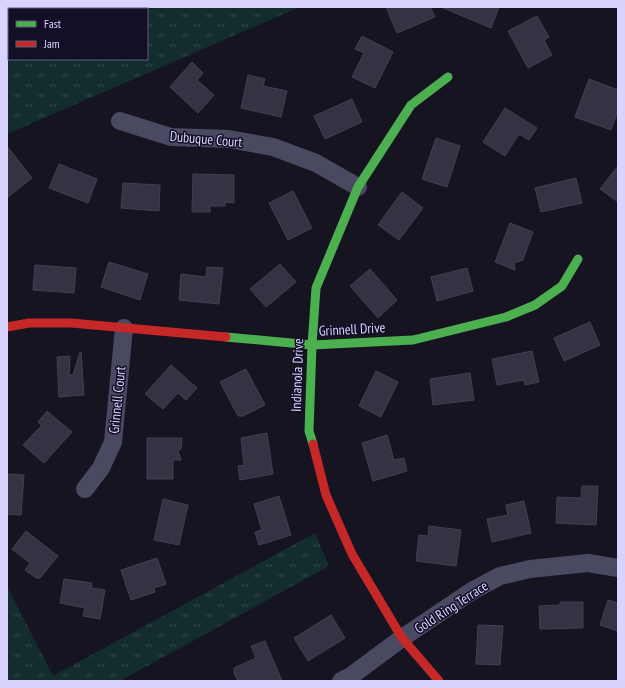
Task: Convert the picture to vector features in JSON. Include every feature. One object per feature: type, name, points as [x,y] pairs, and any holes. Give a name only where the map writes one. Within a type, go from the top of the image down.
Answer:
[{"type":"street","name":"Indianola Drive","points":[[439,681],[402,638],[352,554],[326,495],[308,431],[316,288],[358,186],[411,105],[448,77]]},
{"type":"street","name":"Dubuque Court","points":[[120,121],[171,137],[229,139],[273,148],[316,163],[358,186]]},
{"type":"street","name":"Grinnell Drive","points":[[7,327],[29,324],[71,323],[312,345],[413,340],[506,317],[535,306],[562,286],[578,259]]},
{"type":"street","name":"Grinnell Court","points":[[85,489],[101,468],[113,442],[124,328]]},
{"type":"street","name":"Gold Ring Terrace","points":[[341,681],[351,676],[402,638],[472,590],[500,576],[530,569],[588,563],[618,568]]},
{"type":"green space","points":[[7,7],[300,7],[7,134]]},
{"type":"green space","points":[[315,533],[329,566],[120,681],[7,681],[7,586],[53,676]]},
{"type":"building","points":[[386,7],[430,7],[435,17],[397,33]]},
{"type":"building","points":[[441,7],[499,7],[491,28]]},
{"type":"building","points":[[537,16],[549,37],[544,40],[552,55],[528,68],[508,31]]},
{"type":"building","points":[[362,36],[393,52],[375,88],[352,77],[364,53],[355,49]]},
{"type":"building","points":[[192,62],[203,73],[197,80],[214,95],[198,113],[170,87]]},
{"type":"building","points":[[248,75],[265,79],[263,86],[287,91],[281,117],[241,108]]},
{"type":"building","points":[[589,79],[618,90],[618,110],[611,130],[575,117]]},
{"type":"building","points":[[352,99],[362,122],[325,139],[314,116]]},
{"type":"building","points":[[505,108],[537,128],[529,140],[519,134],[505,156],[483,142]]},
{"type":"building","points":[[436,138],[460,146],[447,187],[422,179]]},
{"type":"building","points":[[7,146],[32,178],[7,198]]},
{"type":"building","points":[[59,164],[97,179],[88,203],[49,188]]},
{"type":"building","points":[[618,166],[618,202],[600,189]]},
{"type":"building","points":[[193,174],[234,175],[234,203],[225,202],[225,206],[210,206],[210,212],[192,212]]},
{"type":"building","points":[[576,178],[582,203],[541,212],[535,188]]},
{"type":"building","points":[[123,183],[160,185],[159,211],[121,208]]},
{"type":"building","points":[[293,191],[312,228],[288,240],[269,203]]},
{"type":"building","points":[[402,192],[423,208],[399,240],[378,225]]},
{"type":"building","points":[[510,223],[533,232],[523,260],[514,263],[515,270],[495,262]]},
{"type":"building","points":[[109,262],[148,274],[140,300],[101,287]]},
{"type":"building","points":[[280,264],[296,282],[266,307],[250,289]]},
{"type":"building","points":[[35,265],[76,268],[74,293],[33,290]]},
{"type":"building","points":[[207,267],[223,268],[219,304],[179,300],[181,274],[206,277]]},
{"type":"building","points":[[467,268],[473,291],[437,301],[431,277]]},
{"type":"building","points":[[370,269],[397,300],[378,318],[350,286]]},
{"type":"building","points":[[590,322],[600,345],[564,361],[554,338]]},
{"type":"building","points":[[532,351],[539,382],[525,385],[524,380],[497,385],[492,359]]},
{"type":"building","points":[[80,352],[84,395],[59,397],[57,357],[70,356],[69,375],[73,375]]},
{"type":"building","points":[[171,365],[197,388],[186,400],[178,393],[163,409],[145,394]]},
{"type":"building","points":[[246,369],[265,405],[243,416],[238,416],[220,382]]},
{"type":"building","points":[[376,371],[398,382],[381,417],[359,406]]},
{"type":"building","points":[[470,373],[474,400],[433,405],[430,379]]},
{"type":"building","points":[[47,411],[72,432],[44,463],[23,445],[42,425],[38,422]]},
{"type":"building","points":[[267,433],[273,474],[240,480],[238,466],[244,465],[241,438]]},
{"type":"building","points":[[387,435],[394,460],[404,458],[407,471],[373,481],[362,443]]},
{"type":"building","points":[[147,438],[182,438],[181,449],[178,451],[181,460],[173,460],[173,479],[147,479]]},
{"type":"building","points":[[7,474],[24,475],[21,515],[7,514]]},
{"type":"building","points":[[582,486],[598,486],[596,525],[556,523],[557,497],[581,498]]},
{"type":"building","points":[[279,496],[291,535],[259,545],[255,532],[262,530],[254,504]]},
{"type":"building","points":[[163,499],[188,505],[179,545],[154,540]]},
{"type":"building","points":[[524,501],[531,533],[492,542],[487,519],[508,515],[506,505]]},
{"type":"building","points":[[429,526],[461,530],[456,566],[416,561],[419,535],[428,536]]},
{"type":"building","points":[[26,531],[58,556],[40,578],[36,578],[25,570],[30,563],[12,549]]},
{"type":"building","points":[[157,558],[166,584],[154,588],[155,592],[131,600],[121,570]]},
{"type":"building","points":[[64,579],[92,583],[91,588],[105,590],[100,619],[83,616],[85,608],[60,603]]},
{"type":"building","points":[[608,600],[618,603],[618,631],[600,625]]},
{"type":"building","points":[[560,602],[583,602],[583,628],[540,629],[539,606],[560,605]]},
{"type":"building","points":[[331,615],[345,638],[308,661],[294,638]]},
{"type":"building","points":[[478,625],[503,626],[500,665],[476,664]]},
{"type":"building","points":[[265,641],[282,681],[238,681],[234,673],[234,668],[256,658],[251,646]]},
{"type":"traffic: fast","points":[[313,444],[309,431],[312,345],[316,288],[358,187],[411,105],[448,77]]},
{"type":"traffic: fast","points":[[226,337],[312,345],[413,340],[506,317],[535,305],[562,286],[578,259]]},
{"type":"traffic: jam","points":[[7,327],[29,323],[71,323],[226,337]]},
{"type":"traffic: jam","points":[[313,444],[326,495],[352,554],[402,638],[439,681]]}]
